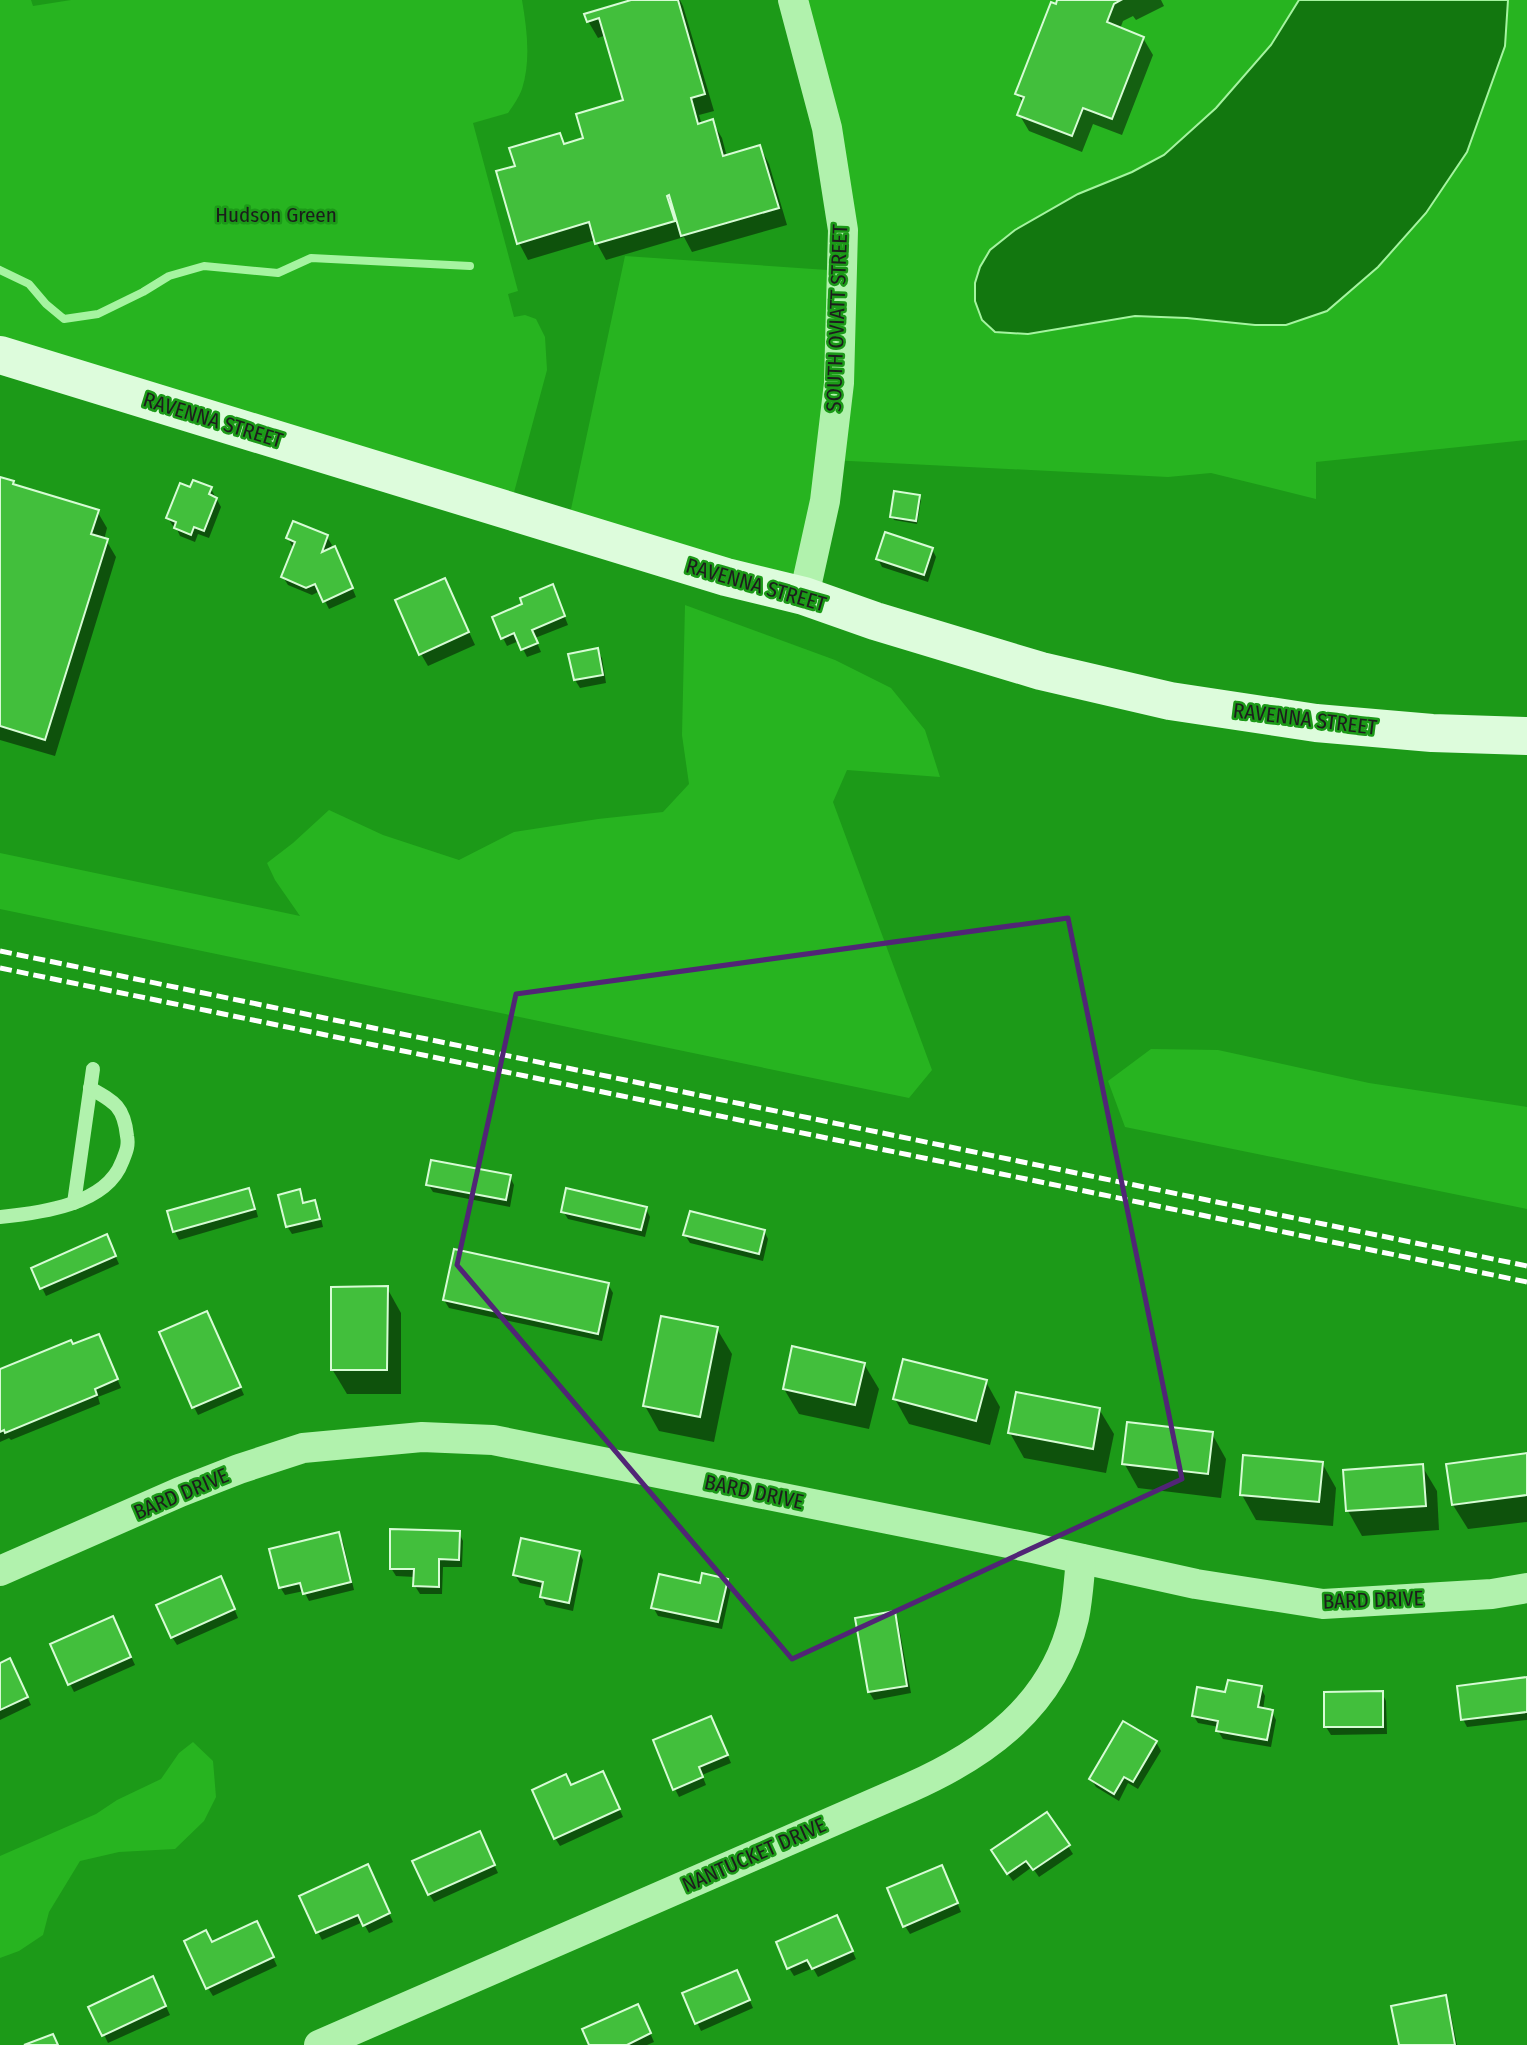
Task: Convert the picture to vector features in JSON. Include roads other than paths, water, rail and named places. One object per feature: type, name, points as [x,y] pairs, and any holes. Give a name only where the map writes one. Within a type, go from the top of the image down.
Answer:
[{"type":"street","name":"SOUTH OVIATT STREET","points":[[793,0],[827,128],[843,230],[839,383],[825,501],[804,596]]},
{"type":"street","name":"RAVENNA STREET","points":[[0,355],[726,577],[804,596],[875,621],[1041,671],[1170,701],[1317,723],[1432,733],[1527,736]]},
{"type":"street","name":"BARD DRIVE","points":[[0,1571],[180,1492],[303,1448],[422,1437],[493,1440],[724,1485],[1196,1584],[1323,1604],[1492,1594],[1527,1588]]},
{"type":"street","name":"NANTUCKET DRIVE","points":[[319,2045],[898,1793],[960,1763],[1017,1721],[1046,1685],[1060,1658],[1074,1618],[1081,1559]]},
{"type":"lane","points":[[74,1203],[93,1069]]},
{"type":"lane","points":[[0,1217],[44,1212],[74,1203],[98,1191],[119,1170],[129,1145],[125,1117],[114,1102],[90,1088]]},
{"type":"waterway","points":[[0,270],[29,284],[46,304],[64,319],[98,314],[169,276],[204,266],[278,273],[311,258],[470,266]]},
{"type":"railway","points":[[0,951],[1527,1266]]},
{"type":"railway","points":[[0,968],[1527,1282]]},
{"type":"park label","name":"Hudson Green","points":[[276,215]]}]
